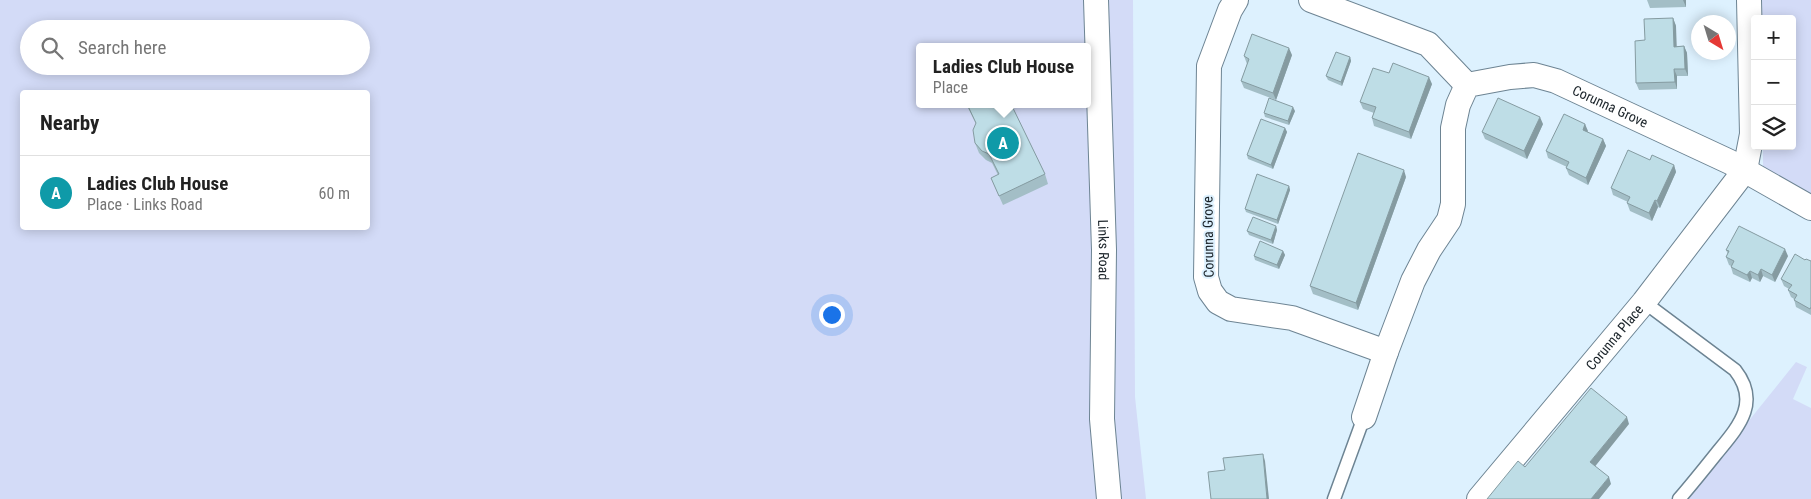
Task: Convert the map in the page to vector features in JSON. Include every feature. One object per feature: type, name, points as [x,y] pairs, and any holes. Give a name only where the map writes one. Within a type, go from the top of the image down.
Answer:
[{"type":"street","name":"Links Road","points":[[1096,0],[1104,250],[1102,419],[1109,499]]},
{"type":"street","name":"Corunna Grove","points":[[1236,0],[1230,10],[1208,66],[1206,277],[1210,291],[1218,302],[1231,309],[1292,318],[1386,352]]},
{"type":"street","points":[[1311,0],[1428,44],[1467,85],[1458,105],[1453,128],[1453,204],[1449,220],[1429,250],[1413,281],[1386,352],[1364,418]]},
{"type":"street","points":[[1745,170],[1752,134],[1749,0]]},
{"type":"street","name":"Corunna Grove","points":[[1467,85],[1503,78],[1534,75],[1556,81],[1745,170],[1811,208]]},
{"type":"street","name":"Corunna Place","points":[[1478,499],[1644,302],[1745,170]]},
{"type":"lane","points":[[1644,302],[1735,370],[1746,388],[1747,399],[1740,424],[1680,499]]},
{"type":"lane","points":[[1334,499],[1364,418]]},
{"type":"shaded area","points":[[0,0],[1133,0],[1135,397],[1146,499],[0,499]]},
{"type":"shaded area","points":[[1760,0],[1811,0],[1811,198],[1763,171],[1763,150],[1796,150],[1796,15],[1761,15]]},
{"type":"shaded area","points":[[1796,362],[1807,367],[1793,399],[1811,408],[1811,499],[1686,499]]},
{"type":"building","points":[[1673,18],[1674,47],[1684,46],[1685,69],[1674,69],[1675,82],[1636,83],[1635,41],[1645,40],[1644,19]]},
{"type":"building","points":[[1252,34],[1289,48],[1273,93],[1241,81],[1249,59],[1244,56]]},
{"type":"building","points":[[1336,52],[1350,57],[1341,82],[1326,76]]},
{"type":"building","points":[[1393,63],[1429,77],[1409,132],[1372,118],[1376,107],[1360,102],[1373,68],[1389,73]]},
{"type":"building","points":[[1269,98],[1293,107],[1288,121],[1264,113]]},
{"type":"building","points":[[1498,98],[1540,117],[1524,151],[1482,132]]},
{"type":"building","points":[[969,108],[1013,108],[1045,174],[999,196],[991,178],[999,174],[989,154],[982,151],[975,143],[973,130],[976,123]]},
{"type":"building","points":[[1564,114],[1585,124],[1583,130],[1603,139],[1586,178],[1566,168],[1569,162],[1546,151]]},
{"type":"building","points":[[1261,119],[1285,128],[1271,165],[1247,155]]},
{"type":"building","points":[[1628,150],[1650,160],[1652,155],[1674,165],[1657,201],[1655,200],[1649,213],[1627,203],[1630,197],[1611,188]]},
{"type":"building","points":[[1358,153],[1404,170],[1356,303],[1310,286]]},
{"type":"building","points":[[1257,174],[1289,186],[1277,220],[1245,209]]},
{"type":"building","points":[[1253,217],[1276,226],[1271,240],[1247,231]]},
{"type":"building","points":[[1739,226],[1785,249],[1772,275],[1761,269],[1758,275],[1750,271],[1747,275],[1731,267],[1734,261],[1726,257],[1729,251],[1726,250]]},
{"type":"building","points":[[1260,241],[1283,251],[1277,265],[1254,256]]},
{"type":"building","points":[[1795,254],[1811,261],[1810,309],[1794,300],[1797,295],[1788,290],[1792,285],[1781,279]]},
{"type":"building","points":[[1591,388],[1627,417],[1590,462],[1609,477],[1591,499],[1487,499],[1518,461],[1525,467]]},
{"type":"building","points":[[1263,454],[1267,499],[1211,499],[1208,472],[1225,470],[1223,458]]},
{"type":"place","name":"Ladies Club House","points":[[1003,143]]}]
